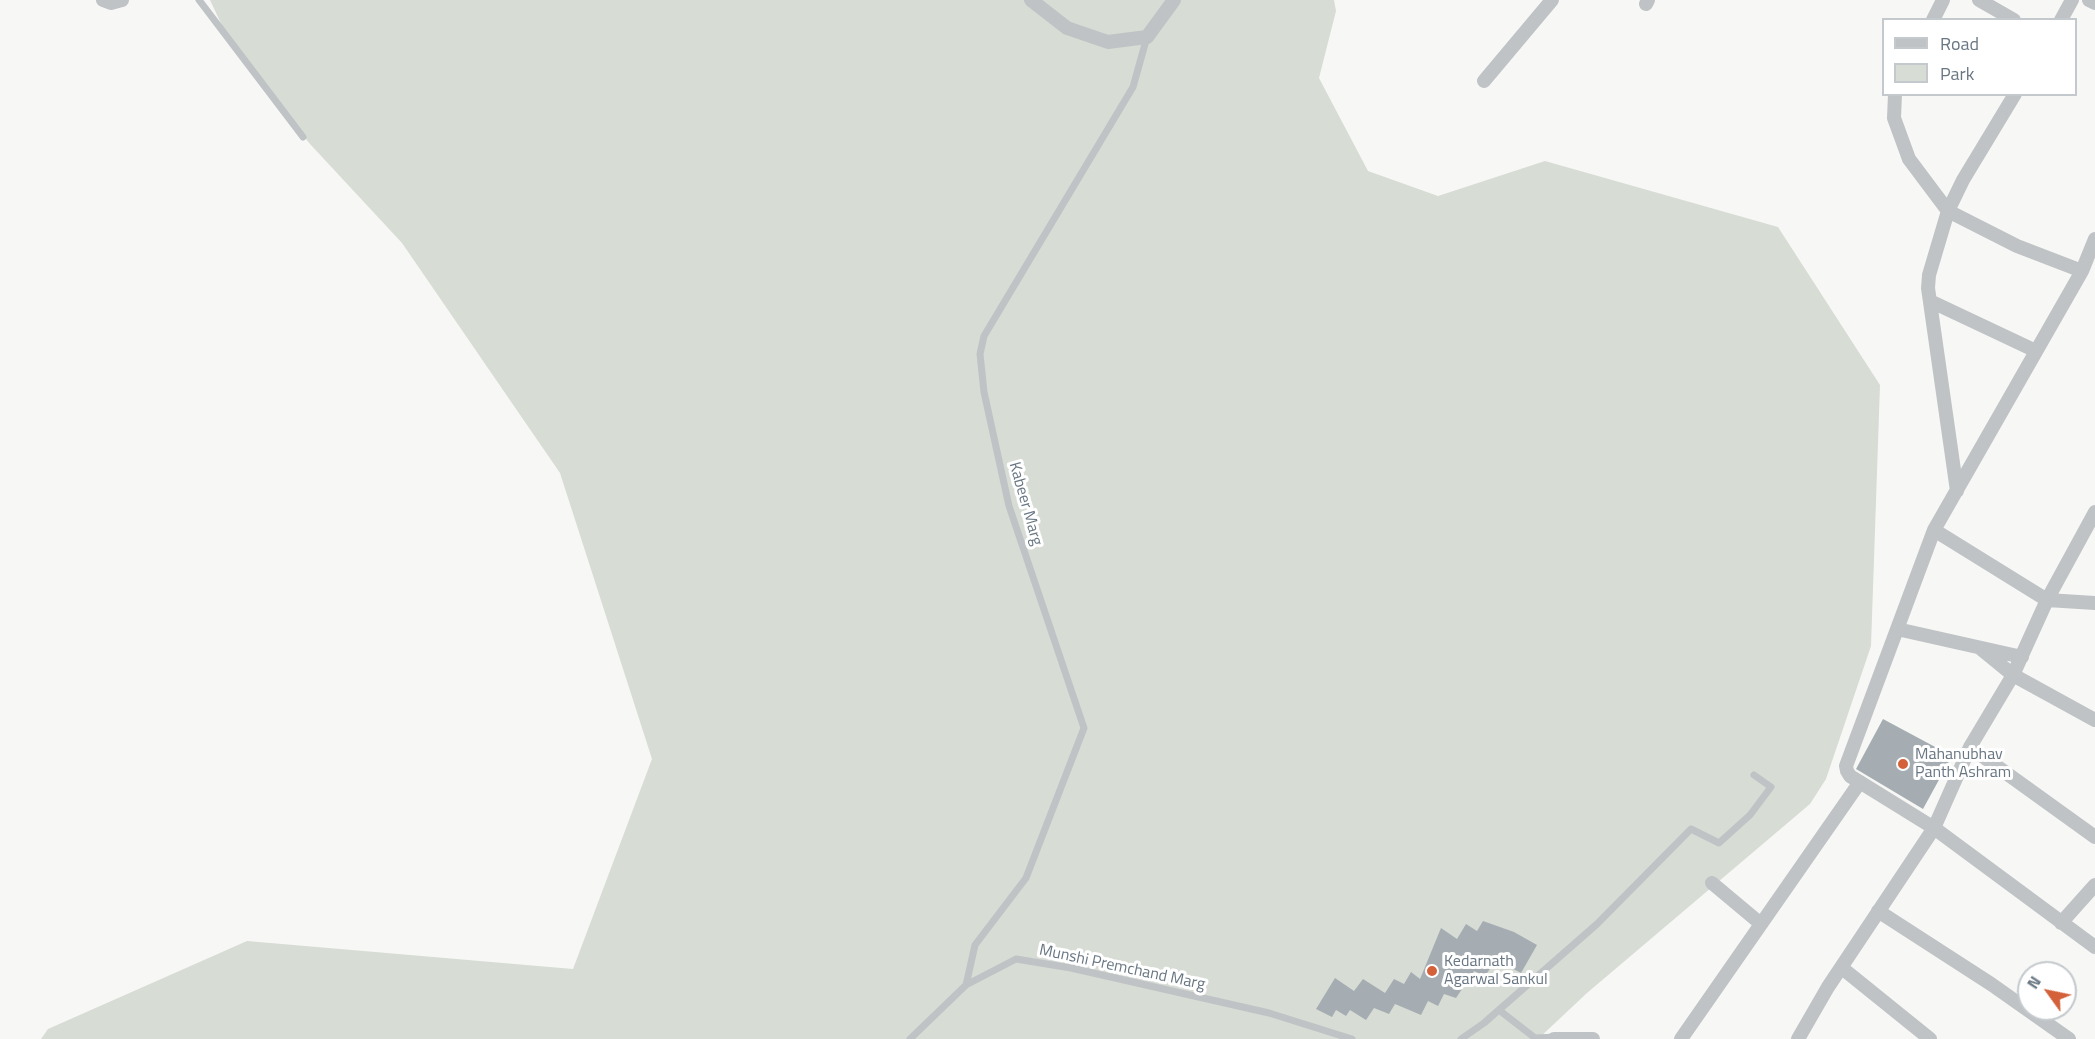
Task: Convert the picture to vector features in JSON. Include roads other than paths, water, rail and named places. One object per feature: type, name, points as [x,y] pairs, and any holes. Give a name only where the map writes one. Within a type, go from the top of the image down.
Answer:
[{"type":"street","points":[[103,0],[111,3],[122,0]]},
{"type":"street","points":[[1031,0],[1067,28],[1108,42],[1147,37],[1174,0]]},
{"type":"street","points":[[1484,81],[1552,0]]},
{"type":"street","points":[[1934,18],[1943,0]]},
{"type":"street","points":[[1979,0],[2010,18]]},
{"type":"street","points":[[2062,18],[2072,0]]},
{"type":"street","points":[[2089,0],[2095,3]]},
{"type":"street","points":[[1895,96],[1894,118],[1909,159],[1948,211],[2017,246],[2082,271]]},
{"type":"street","points":[[1957,491],[1930,301],[1929,275],[1948,211],[1963,180],[2014,96]]},
{"type":"street","points":[[2095,239],[2082,271],[1934,530],[1846,765],[1851,776],[1934,828],[2095,947]]},
{"type":"street","points":[[1930,301],[2036,351]]},
{"type":"street","points":[[1798,1039],[1878,911],[1934,828],[1970,747],[2013,675],[2047,600],[2094,514]]},
{"type":"street","points":[[1934,530],[2047,600],[2095,603]]},
{"type":"street","points":[[1897,629],[2022,657]]},
{"type":"street","points":[[1980,648],[2013,675],[2095,720]]},
{"type":"street","points":[[1970,747],[2095,837]]},
{"type":"street","points":[[1681,1039],[1860,782]]},
{"type":"street","points":[[1712,884],[1761,924]]},
{"type":"street","points":[[2061,923],[2095,885]]},
{"type":"street","points":[[1878,911],[1991,984],[2069,1039]]},
{"type":"street","points":[[1842,968],[1914,1034],[1930,1039]]},
{"type":"street","points":[[1555,1038],[1593,1039]]},
{"type":"lane","points":[[200,0],[303,137]]},
{"type":"lane","name":"Kabeer Marg","points":[[966,985],[975,945],[1026,878],[1084,728],[1009,506],[984,392],[980,354],[984,336],[1133,87],[1147,37]]},
{"type":"lane","points":[[1461,1039],[1499,1010],[1597,924],[1691,829],[1719,843],[1750,815],[1771,787],[1754,775]]},
{"type":"lane","name":"Munshi Premchand Marg","points":[[910,1039],[966,985],[1016,960],[1071,968],[1269,1013],[1352,1039]]},
{"type":"lane","points":[[1499,1010],[1535,1038],[1555,1038]]},
{"type":"place","name":"Mahanubhav Panth Ashram","points":[[1903,764]]},
{"type":"place","name":"Kedarnath Agarwal Sankul","points":[[1432,971]]}]
